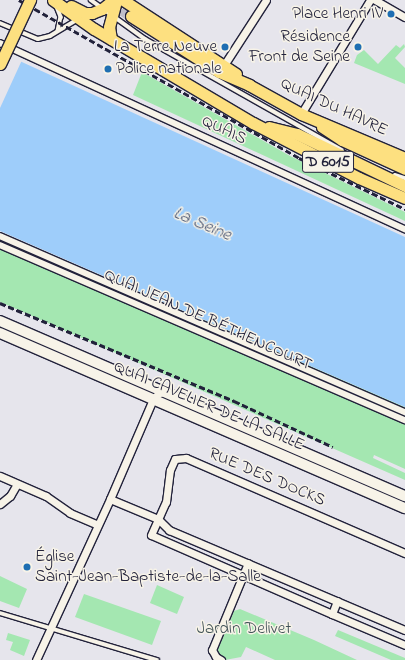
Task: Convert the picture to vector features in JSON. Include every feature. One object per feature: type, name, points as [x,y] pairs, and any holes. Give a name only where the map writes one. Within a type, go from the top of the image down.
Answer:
[{"type":"main road","points":[[25,12],[26,0]]},
{"type":"main road","points":[[0,64],[30,0]]},
{"type":"main road","points":[[110,39],[106,13],[113,0]]},
{"type":"main road","points":[[106,13],[116,0]]},
{"type":"main road","name":"QUAI DU HAVRE","points":[[123,0],[224,65],[249,85]]},
{"type":"main road","points":[[54,1],[86,13],[106,13]]},
{"type":"main road","points":[[54,1],[63,10],[79,18],[110,39]]},
{"type":"main road","name":"QUAI DU HAVRE","points":[[130,16],[219,72],[249,85],[301,114],[405,158]]},
{"type":"main road","name":"D 6015","points":[[110,39],[253,123],[359,178],[405,198]]},
{"type":"main road","name":"D 6015","points":[[301,114],[342,140],[405,169]]},
{"type":"main road","name":"D 6015","points":[[253,123],[297,134],[405,186]]},
{"type":"main road","name":"QUAI CAVELIER DE LA SALLE","points":[[0,320],[405,496]]},
{"type":"main road","name":"QUAI CAVELIER DE LA SALLE","points":[[0,333],[405,508]]},
{"type":"street","points":[[224,65],[266,0]]},
{"type":"street","points":[[301,114],[370,0]]},
{"type":"street","points":[[374,0],[405,17]]},
{"type":"street","name":"QUAIS","points":[[0,43],[405,229]]},
{"type":"street","name":"QUAI JEAN DE BÉTHENCOURT","points":[[0,236],[405,412]]},
{"type":"street","name":"QUAI JEAN DE BÉTHENCOURT","points":[[0,245],[405,420]]},
{"type":"street","points":[[36,660],[110,499],[153,399],[159,393],[165,392]]},
{"type":"street","name":"RUE DES DOCKS","points":[[158,519],[166,502],[172,463],[180,457],[186,458],[405,553]]},
{"type":"street","points":[[0,476],[49,498],[70,513],[98,525]]},
{"type":"street","points":[[0,504],[10,496],[17,484]]},
{"type":"street","points":[[110,499],[158,519],[169,530],[405,630]]},
{"type":"street","points":[[158,519],[151,535],[405,645]]},
{"type":"street","points":[[221,660],[212,650],[248,563]]},
{"type":"street","points":[[332,614],[337,601]]},
{"type":"lane","points":[[91,0],[106,13],[149,42],[291,123],[405,178]]},
{"type":"lane","points":[[54,1],[61,17],[58,30]]},
{"type":"lane","points":[[0,23],[32,38],[43,38],[79,18]]},
{"type":"lane","points":[[0,614],[157,660]]},
{"type":"green space","points":[[404,44],[405,47],[395,58],[405,68],[405,84],[354,63],[357,55],[364,50],[378,64],[396,45],[400,48]]},
{"type":"green space","points":[[142,72],[290,156],[405,212],[405,221],[133,95]]},
{"type":"green space","points":[[0,232],[405,407],[405,469],[374,455],[373,458],[405,473],[405,480],[0,302]]},
{"type":"green space","points":[[169,399],[405,501],[405,504],[168,401]]},
{"type":"green space","points":[[0,576],[27,589],[19,608],[0,601]]},
{"type":"green space","points":[[157,585],[184,597],[177,614],[150,603]]},
{"type":"green space","points":[[84,594],[161,621],[152,645],[75,617]]},
{"type":"green space","name":"Jardin Delivet","points":[[240,609],[357,660],[275,660],[246,647],[241,657],[225,660],[215,656],[234,611]]},
{"type":"green space","points":[[338,630],[405,658],[405,660],[391,660],[335,636]]},
{"type":"green space","points":[[8,633],[30,640],[24,656],[10,650],[13,642],[6,640]]},
{"type":"water","name":"La Seine","points":[[0,52],[405,237],[405,407],[0,231]]},
{"type":"pier","points":[[0,50],[22,60],[0,108]]},
{"type":"tunnel","points":[[108,0],[131,16]]},
{"type":"railway","points":[[19,0],[299,158],[405,209]]},
{"type":"railway","points":[[0,303],[234,401],[333,447]]},
{"type":"place","name":"Place Henri IV","points":[[391,14]]},
{"type":"place","name":"La Terre Neuve","points":[[225,47]]},
{"type":"place","name":"Résidence Front de Seine","points":[[358,47]]},
{"type":"place","name":"Police nationale","points":[[108,69]]},
{"type":"place","name":"Église Saint-Jean-Baptiste-de-la-Salle","points":[[27,567]]}]
